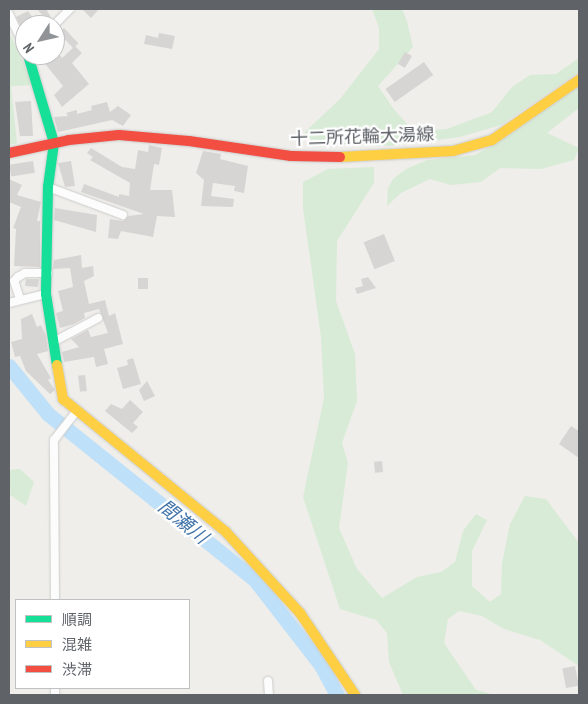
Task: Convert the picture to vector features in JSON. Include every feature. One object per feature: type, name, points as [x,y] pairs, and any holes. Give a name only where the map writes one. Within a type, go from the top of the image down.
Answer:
[{"type":"street","points":[[9,14],[15,26]]},
{"type":"street","points":[[31,65],[54,143],[48,187],[48,273],[46,294],[64,399],[74,415],[226,532],[300,613],[356,695]]},
{"type":"street","name":"十二所花輪大湯線","points":[[9,153],[97,136],[141,136],[262,154],[337,157],[453,151],[492,140],[579,80]]},
{"type":"street","points":[[48,187],[123,215]]},
{"type":"street","points":[[20,299],[14,281],[18,277],[25,273],[48,273]]},
{"type":"street","points":[[9,303],[46,294]]},
{"type":"street","points":[[55,341],[98,318]]},
{"type":"street","points":[[55,599],[54,440],[74,415]]},
{"type":"street","points":[[268,681],[269,695]]},
{"type":"green space","points":[[372,9],[402,9],[407,21],[413,47],[378,86],[393,108],[414,132],[447,129],[492,112],[512,87],[530,75],[556,74],[579,58],[579,72],[501,125],[460,137],[390,146],[327,143],[304,138],[305,132],[340,99],[379,49],[379,28]]},
{"type":"green space","points":[[9,32],[15,45],[15,65],[25,65],[34,85],[11,86],[17,143],[9,145]]},
{"type":"green space","points":[[579,85],[579,108],[547,133],[579,148],[574,160],[541,169],[500,168],[481,182],[451,185],[430,179],[401,193],[387,206],[388,188],[393,179],[406,169],[427,160],[475,155],[508,136]]},
{"type":"green space","points":[[374,167],[374,183],[337,241],[336,301],[355,354],[357,401],[342,443],[348,463],[339,528],[357,569],[382,598],[417,577],[441,572],[455,562],[463,531],[476,514],[487,520],[472,551],[472,586],[490,602],[501,594],[502,563],[510,524],[525,496],[546,499],[579,543],[579,666],[540,640],[504,629],[482,616],[459,611],[448,619],[444,643],[476,690],[495,695],[403,695],[389,662],[387,633],[376,620],[340,609],[303,497],[324,398],[321,337],[303,208],[303,182],[328,169]]},
{"type":"green space","points":[[20,469],[34,482],[26,506],[9,494],[9,470]]},
{"type":"building","points":[[37,9],[46,9],[50,15],[42,15]]},
{"type":"building","points":[[82,9],[99,9],[91,18]]},
{"type":"building","points":[[28,11],[31,15],[20,15]]},
{"type":"building","points":[[65,29],[78,43],[73,48],[65,39]]},
{"type":"building","points":[[159,33],[175,36],[172,49],[144,44],[146,35],[158,38]]},
{"type":"building","points":[[75,46],[82,53],[72,63],[89,84],[62,107],[54,95],[63,86],[46,65],[65,65],[65,55]]},
{"type":"building","points":[[405,52],[412,56],[405,68],[398,64]]},
{"type":"building","points":[[424,62],[433,75],[395,102],[385,89]]},
{"type":"building","points":[[31,101],[33,136],[20,136],[15,102]]},
{"type":"building","points":[[107,102],[110,112],[118,106],[131,115],[123,126],[112,120],[58,132],[54,117],[68,116],[66,113],[77,110],[77,114],[92,110],[91,106]]},
{"type":"building","points":[[149,145],[162,148],[159,165],[154,164],[150,190],[172,190],[175,217],[157,216],[153,237],[121,231],[118,239],[108,238],[110,219],[123,221],[128,216],[144,214],[81,192],[84,184],[119,197],[119,194],[129,196],[130,183],[90,160],[93,157],[87,153],[91,148],[122,167],[135,169],[138,150],[148,152]]},
{"type":"building","points":[[203,151],[221,154],[220,159],[248,166],[244,193],[234,191],[235,186],[213,183],[211,196],[234,199],[233,207],[201,206],[204,180],[196,173]]},
{"type":"building","points":[[33,161],[35,173],[11,177],[9,165]]},
{"type":"building","points":[[71,161],[75,186],[65,187],[58,163]]},
{"type":"building","points":[[9,179],[22,185],[17,195],[41,202],[37,221],[40,221],[40,267],[14,266],[16,229],[13,228],[21,207],[9,202]]},
{"type":"building","points":[[55,208],[97,215],[96,232],[54,220]]},
{"type":"building","points":[[384,234],[395,261],[374,269],[364,242]]},
{"type":"building","points":[[81,255],[82,268],[93,266],[94,276],[84,281],[89,304],[105,300],[109,316],[115,313],[123,344],[104,349],[108,364],[96,367],[94,357],[64,362],[62,352],[79,347],[71,339],[88,330],[91,337],[108,333],[99,309],[84,313],[85,318],[60,328],[56,313],[63,311],[58,291],[73,287],[70,268],[53,269],[54,260]]},
{"type":"building","points":[[368,277],[376,288],[357,294],[355,288],[363,286],[361,279]]},
{"type":"building","points":[[138,278],[148,278],[148,289],[138,289]]},
{"type":"building","points":[[26,279],[39,279],[38,287],[25,286]]},
{"type":"building","points":[[32,314],[37,327],[41,325],[46,336],[48,351],[37,354],[51,378],[48,380],[55,390],[50,394],[26,371],[20,356],[15,357],[11,342],[22,339],[21,319]]},
{"type":"building","points":[[133,358],[141,384],[123,389],[117,368],[128,365],[127,360]]},
{"type":"building","points":[[85,375],[87,391],[80,392],[78,376]]},
{"type":"building","points":[[147,381],[155,396],[144,401],[139,390]]},
{"type":"building","points":[[130,400],[143,412],[133,423],[138,427],[132,433],[105,411],[111,404],[122,409]]},
{"type":"building","points":[[571,426],[579,431],[579,458],[559,444]]},
{"type":"building","points":[[382,461],[383,472],[375,473],[374,462]]},
{"type":"building","points":[[575,666],[579,686],[566,688],[562,668]]},
{"type":"waterway","name":"間瀬川","points":[[9,366],[48,414],[255,580],[321,665],[337,695]]},
{"type":"traffic: fast","points":[[31,65],[54,143],[48,187],[46,294],[57,365]]},
{"type":"traffic: slow","points":[[340,157],[453,151],[492,140],[579,80]]},
{"type":"traffic: slow","points":[[57,365],[63,399],[226,532],[300,613],[355,695]]},
{"type":"traffic: jam","points":[[9,153],[69,140],[119,135],[189,141],[291,156],[340,157]]}]
